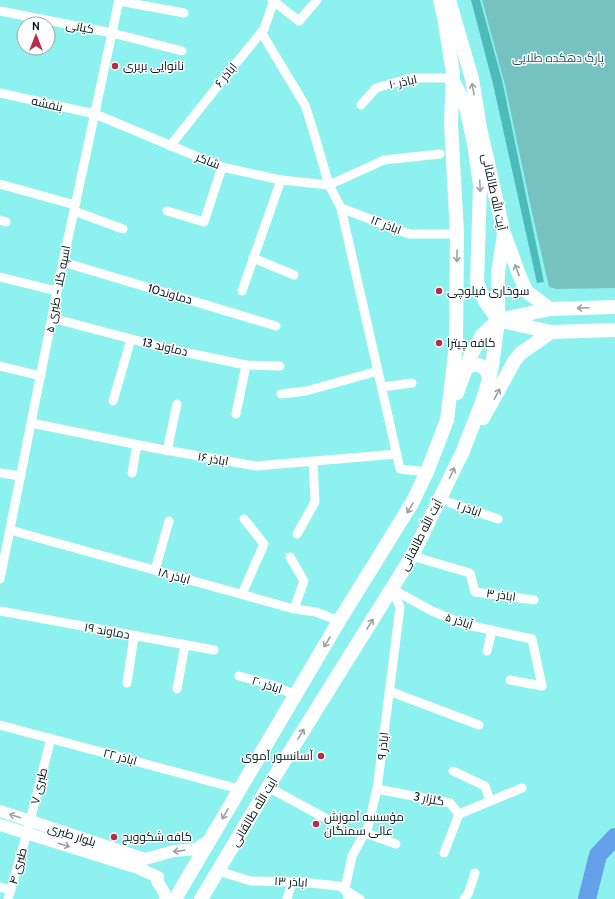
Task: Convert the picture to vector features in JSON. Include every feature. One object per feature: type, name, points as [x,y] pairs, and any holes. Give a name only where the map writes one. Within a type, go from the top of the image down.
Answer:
[{"type":"main road","points":[[439,0],[444,17],[453,81],[466,107],[474,144],[480,185],[477,283],[484,301],[498,320],[550,332],[615,330]]},
{"type":"main road","name":"آیت الله طالقانی","points":[[201,899],[268,787],[412,556],[463,451],[482,402],[489,379],[498,320],[498,273],[504,234],[480,128],[472,79],[449,0]]},
{"type":"main road","name":"آیت الله طالقانی","points":[[175,899],[339,621],[412,503],[427,472],[447,420],[456,345],[457,234],[451,123],[453,81]]},
{"type":"main road","points":[[504,234],[526,291],[550,309]]},
{"type":"main road","points":[[477,274],[481,280],[488,282],[495,279],[498,273]]},
{"type":"main road","points":[[447,420],[470,357],[482,335],[498,320],[550,309],[615,307]]},
{"type":"main road","points":[[463,451],[492,404],[515,360],[521,353],[550,332]]},
{"type":"main road","points":[[465,369],[472,365],[480,365],[487,370],[489,379]]},
{"type":"main road","name":"بلوار طبری","points":[[0,811],[31,821],[142,864]]},
{"type":"main road","name":"بلوار طبری","points":[[0,825],[142,864]]},
{"type":"main road","points":[[165,899],[164,892],[157,881],[158,877],[142,864],[174,851],[196,849],[210,839]]},
{"type":"street","points":[[119,0],[184,13]]},
{"type":"street","name":"اسپه کلا - طبری ۵","points":[[0,579],[57,291],[119,0]]},
{"type":"street","points":[[274,0],[299,21],[317,0]]},
{"type":"street","name":"اباذر ۶","points":[[170,146],[264,29],[274,0]]},
{"type":"street","name":"کیانی","points":[[0,11],[112,34],[182,51]]},
{"type":"street","points":[[261,32],[305,105],[314,130],[329,185],[341,208],[400,469],[427,472]]},
{"type":"street","name":"اباذر ۱۰","points":[[361,105],[376,88],[411,78],[444,78],[453,81]]},
{"type":"street","name":"بنفشه","points":[[0,93],[95,114]]},
{"type":"street","name":"شاکر","points":[[95,114],[222,167],[281,180],[329,185]]},
{"type":"street","points":[[329,185],[384,160],[440,154]]},
{"type":"street","points":[[167,211],[204,222],[222,167]]},
{"type":"street","points":[[242,291],[281,180]]},
{"type":"street","points":[[0,184],[75,208],[123,229]]},
{"type":"street","name":"اباذر ۱۲","points":[[341,208],[409,234],[457,234]]},
{"type":"street","points":[[253,258],[294,275]]},
{"type":"street","name":"دماوند10","points":[[63,262],[276,326]]},
{"type":"street","points":[[0,277],[57,291]]},
{"type":"street","name":"دماوند 13","points":[[52,318],[169,349],[246,365],[280,366]]},
{"type":"street","points":[[113,401],[131,339]]},
{"type":"street","points":[[236,414],[246,365]]},
{"type":"street","points":[[0,366],[40,376]]},
{"type":"street","points":[[281,394],[306,391],[378,371]]},
{"type":"street","points":[[382,386],[412,383]]},
{"type":"street","points":[[167,451],[177,404]]},
{"type":"street","name":"اباذر ۱۶","points":[[31,424],[167,451],[256,466],[397,454]]},
{"type":"street","points":[[132,473],[137,445]]},
{"type":"street","points":[[297,534],[315,502],[313,461]]},
{"type":"street","points":[[0,473],[21,476]]},
{"type":"street","name":"اباذر ۱","points":[[439,499],[498,519]]},
{"type":"street","points":[[242,594],[264,544],[244,519]]},
{"type":"street","points":[[155,570],[169,521]]},
{"type":"street","name":"اباذر ۱۸","points":[[10,530],[294,608],[316,612],[339,621]]},
{"type":"street","name":"اباذر ۳","points":[[412,556],[470,574],[475,592],[534,600]]},
{"type":"street","points":[[290,557],[304,581],[294,608]]},
{"type":"street","name":"آباذر ۵","points":[[392,589],[432,611],[463,624],[532,639],[542,686],[510,680]]},
{"type":"street","name":"اباذر ۹","points":[[349,899],[346,889],[352,856],[368,827],[377,789],[400,607],[392,589]]},
{"type":"street","name":"دماوند ۱۹","points":[[0,611],[214,650]]},
{"type":"street","points":[[487,651],[492,630]]},
{"type":"street","points":[[127,683],[134,636]]},
{"type":"street","points":[[177,689],[185,645]]},
{"type":"street","name":"اباذر ۲۰","points":[[238,676],[272,686],[295,695]]},
{"type":"street","points":[[389,691],[479,725]]},
{"type":"street","name":"اباذر ۲۲","points":[[0,725],[239,789]]},
{"type":"street","name":"طبری ۷","points":[[27,833],[51,738]]},
{"type":"street","points":[[453,771],[485,786],[490,801]]},
{"type":"street","points":[[268,787],[338,825]]},
{"type":"street","points":[[459,814],[522,788]]},
{"type":"street","name":"گلزار 3","points":[[377,789],[450,803],[459,814],[444,854]]},
{"type":"street","name":"طبری ۴","points":[[10,895],[27,833]]},
{"type":"street","points":[[365,833],[396,844]]},
{"type":"street","name":"اباذر ۱۳","points":[[218,871],[251,881],[292,882],[339,886],[360,899]]},
{"type":"street","points":[[464,899],[468,894],[475,873]]},
{"type":"street","points":[[287,899],[292,882]]},
{"type":"street","points":[[0,887],[10,895]]},
{"type":"green space","name":"پارک دهکده طلایی","points":[[482,0],[615,0],[615,288],[556,289],[549,287],[505,85]]},
{"type":"shaded area","points":[[471,0],[480,0],[502,80],[544,282],[537,283],[493,84]]},
{"type":"waterway","points":[[587,899],[598,855],[615,837]]},
{"type":"place","name":"نانوایی بربری","points":[[115,66]]},
{"type":"place","name":"سوخاری فیلوچی","points":[[439,291]]},
{"type":"place","name":"کافه چیترا","points":[[439,343]]},
{"type":"place","name":"آسانسور آموی","points":[[321,756]]},
{"type":"place","name":"مؤسسه آموزش عالی سمنگان","points":[[316,824]]},
{"type":"place","name":"کافه شکوویچ","points":[[114,837]]}]
